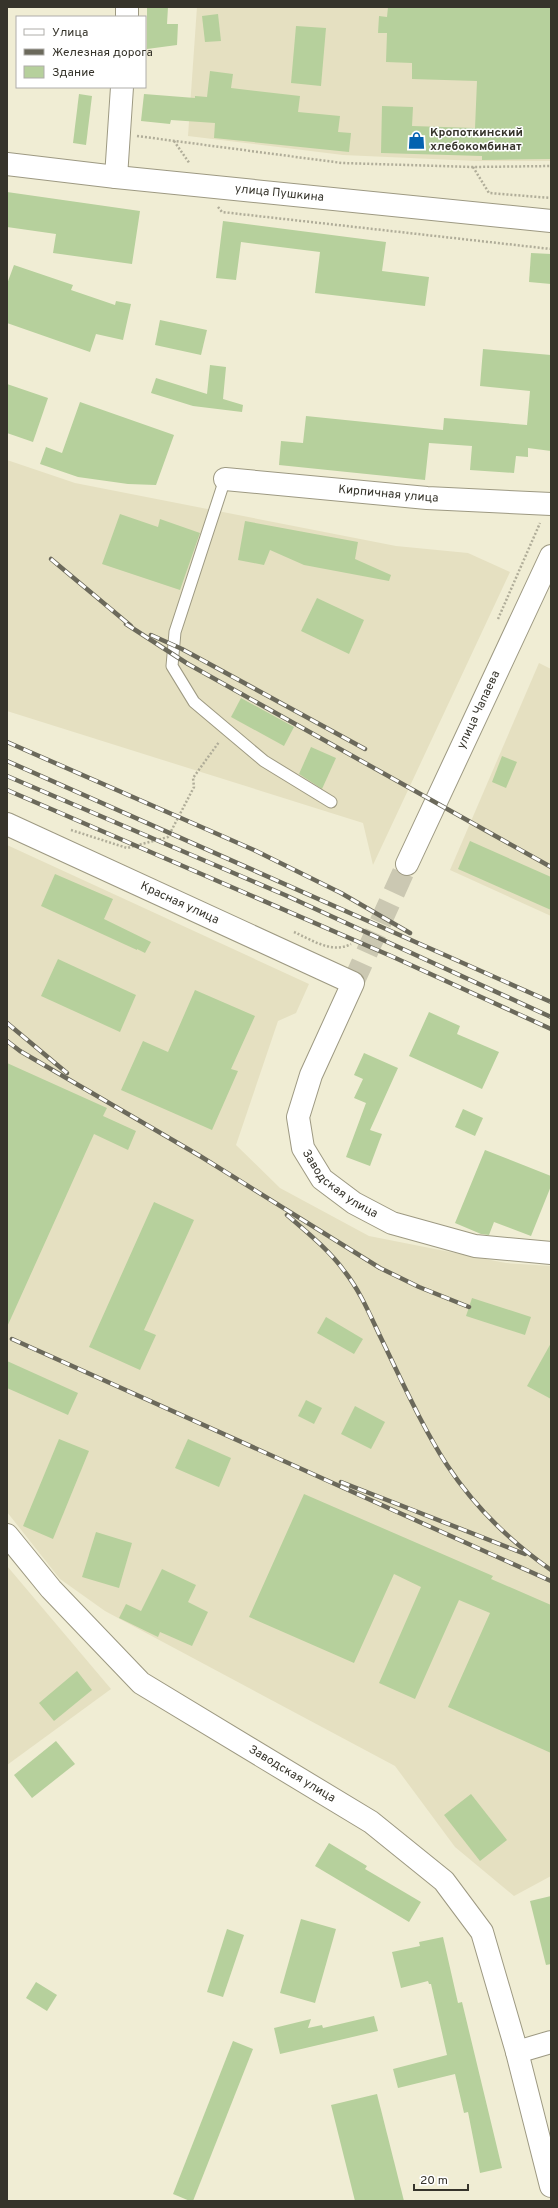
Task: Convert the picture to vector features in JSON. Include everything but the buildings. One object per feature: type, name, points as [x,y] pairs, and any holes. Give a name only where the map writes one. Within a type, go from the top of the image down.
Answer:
[{"type":"main road","points":[[116,177],[122,88]]},
{"type":"main road","name":"улица Пушкина","points":[[7,164],[116,177],[551,221]]},
{"type":"main road","name":"Кирпичная улица","points":[[225,479],[427,498],[551,504]]},
{"type":"main road","name":"улица Чапаева","points":[[407,864],[551,556]]},
{"type":"main road","name":"Красная улица","points":[[7,824],[353,983]]},
{"type":"main road","name":"Заводская улица","points":[[353,983],[311,1075],[298,1117],[303,1148],[322,1179],[354,1202],[392,1223],[475,1246],[551,1253]]},
{"type":"main road","name":"Заводская улица","points":[[7,1535],[51,1589],[142,1683],[371,1822],[444,1881],[482,1932],[517,2052],[551,2186]]},
{"type":"main road","points":[[517,2052],[551,2042]]},
{"type":"lane","points":[[225,479],[175,632],[172,666],[194,702],[264,761],[330,802]]},
{"type":"path","points":[[134,135],[342,162],[474,167],[551,166]]},
{"type":"path","points":[[474,167],[489,192],[551,198]]},
{"type":"path","points":[[70,830],[127,848],[168,837],[194,787],[193,778],[228,731]]},
{"type":"shaded area","points":[[197,7],[551,7],[551,161],[477,161],[343,155],[188,136]]},
{"type":"shaded area","points":[[7,460],[75,483],[396,546],[468,553],[510,572],[373,865],[363,823],[7,711]]},
{"type":"shaded area","points":[[539,663],[551,669],[551,916],[450,870]]},
{"type":"shaded area","points":[[7,845],[309,984],[296,1013],[278,1021],[236,1145],[280,1188],[369,1236],[506,1263],[551,1266],[551,1876],[514,1896],[455,1847],[395,1766],[105,1611],[60,1579],[7,1512]]},
{"type":"shaded area","points":[[7,1566],[111,1689],[7,1765]]},
{"type":"tunnel","points":[[353,983],[407,864]]},
{"type":"railway","points":[[51,559],[131,626]]},
{"type":"railway","points":[[126,624],[188,664],[551,867]]},
{"type":"railway","points":[[151,635],[182,649],[365,749]]},
{"type":"railway","points":[[7,742],[254,850],[341,893],[410,933]]},
{"type":"railway","points":[[7,761],[551,1002]]},
{"type":"railway","points":[[7,776],[285,895],[551,1017]]},
{"type":"railway","points":[[7,790],[391,956],[551,1029]]},
{"type":"railway","points":[[7,1023],[67,1073]]},
{"type":"railway","points":[[7,1041],[20,1051],[200,1156],[380,1268],[419,1287],[469,1307]]},
{"type":"railway","points":[[287,1215],[332,1256],[355,1287],[420,1418],[447,1465],[469,1495],[481,1509],[522,1548],[551,1570]]},
{"type":"railway","points":[[12,1339],[551,1581]]},
{"type":"railway","points":[[341,1482],[525,1554]]},
{"type":"place","name":"Кропоткинский хлебокомбинат","points":[[417,140]]}]
